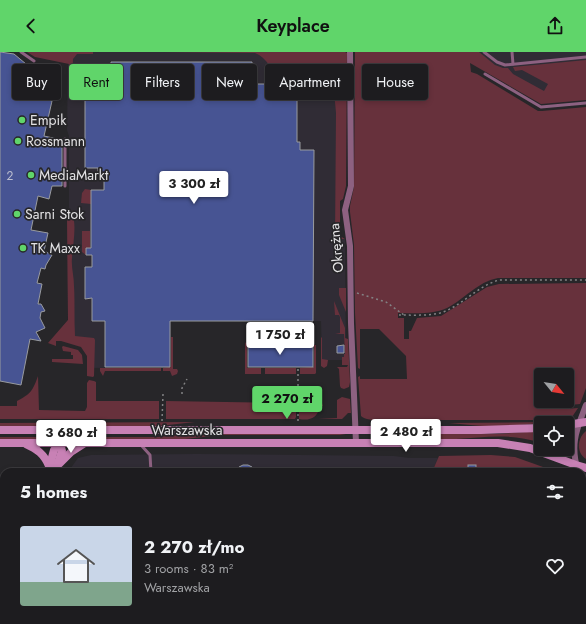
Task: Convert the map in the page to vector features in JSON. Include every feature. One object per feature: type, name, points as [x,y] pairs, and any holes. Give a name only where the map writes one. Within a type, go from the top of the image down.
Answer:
[{"type":"main road","name":"Warszawska","points":[[0,430],[481,430],[534,428]]},
{"type":"main road","points":[[57,468],[62,451],[60,443],[61,430]]},
{"type":"main road","points":[[24,442],[39,450],[46,459],[48,468]]},
{"type":"main road","points":[[57,468],[71,452],[86,442]]},
{"type":"main road","name":"Warszawska","points":[[0,443],[498,443],[530,448],[575,468]]},
{"type":"main road","points":[[48,468],[54,450],[60,443]]},
{"type":"street","name":"Okrężna","points":[[350,52],[351,186],[345,210],[350,246],[351,323],[356,443]]},
{"type":"street","points":[[577,468],[574,443],[576,430],[582,423],[586,405]]},
{"type":"lane","points":[[22,52],[34,61]]},
{"type":"lane","points":[[484,52],[497,62],[505,65],[586,57]]},
{"type":"lane","points":[[512,52],[513,64]]},
{"type":"lane","points":[[573,52],[574,58]]},
{"type":"lane","points":[[484,74],[541,107],[586,103]]},
{"type":"lane","points":[[65,140],[66,186]]},
{"type":"lane","points":[[138,443],[150,455],[151,468]]},
{"type":"path","points":[[400,315],[431,315],[440,313],[450,309],[486,285],[499,280],[586,280]]},
{"type":"path","points":[[351,292],[386,302],[405,315]]},
{"type":"path","points":[[298,367],[298,421]]},
{"type":"path","points":[[182,394],[182,388],[187,379]]},
{"type":"path","points":[[162,421],[163,394]]},
{"type":"shaded area","points":[[27,52],[93,52],[93,54],[77,54],[73,59],[73,64],[35,57]]},
{"type":"shaded area","points":[[71,52],[345,53],[345,64],[265,64],[265,100],[343,100],[340,239],[345,239],[346,360],[322,360],[321,321],[171,321],[170,367],[89,368],[91,340],[77,338],[63,326],[68,320],[68,64]]},
{"type":"shaded area","points":[[162,52],[345,52],[347,53],[347,64],[268,64],[263,58],[255,53]]},
{"type":"shaded area","points":[[355,52],[479,52],[495,65],[508,68],[513,74],[544,91],[548,84],[522,70],[515,71],[513,67],[586,60],[586,100],[541,104],[470,63],[471,72],[477,74],[538,111],[586,107],[586,278],[498,278],[477,287],[447,308],[435,312],[398,313],[398,318],[404,318],[404,339],[409,339],[409,331],[411,331],[417,318],[441,316],[487,287],[499,284],[586,283],[586,388],[580,404],[574,405],[574,368],[534,368],[534,408],[578,408],[573,416],[534,416],[534,420],[373,420],[361,416],[358,377],[360,376],[360,379],[407,379],[406,356],[379,329],[360,329],[360,369],[358,368],[355,313],[354,245],[350,206],[354,187]]},
{"type":"shaded area","points":[[466,52],[586,52],[586,100],[541,104]]},
{"type":"shaded area","points":[[335,100],[347,100],[346,186],[343,199],[340,201],[340,236],[345,239],[335,239]]},
{"type":"shaded area","points":[[85,189],[91,190],[91,204],[81,203],[82,193]]},
{"type":"shaded area","points":[[72,211],[74,229],[72,261],[75,336],[94,338],[95,340],[93,377],[87,376],[87,356],[81,347],[61,341],[56,341],[56,346],[48,343],[68,320],[67,217],[69,212]]},
{"type":"shaded area","points":[[82,231],[90,231],[90,255],[86,255],[82,252]]},
{"type":"shaded area","points":[[339,288],[346,288],[346,312],[339,295]]},
{"type":"shaded area","points":[[334,301],[345,328],[345,338],[348,339],[350,382],[349,387],[344,389],[340,386],[339,369],[337,367],[347,367],[348,365],[342,365],[342,357],[344,357],[345,354],[344,334],[335,334],[340,333],[340,317],[339,315],[335,315]]},
{"type":"shaded area","points":[[171,337],[173,337],[173,369],[177,369],[178,371],[177,374],[172,376],[170,371],[163,371],[163,368],[171,367]]},
{"type":"shaded area","points":[[322,337],[322,359],[328,360],[327,366],[324,368],[321,366]]},
{"type":"shaded area","points":[[245,342],[247,345],[247,368],[261,368],[261,374],[245,374]]},
{"type":"shaded area","points":[[314,345],[316,345],[316,373],[300,374],[300,368],[314,367]]},
{"type":"shaded area","points":[[63,346],[78,350],[82,355],[83,364],[52,362],[52,359],[73,359],[71,352],[63,351]]},
{"type":"shaded area","points":[[100,368],[161,368],[161,371],[105,371],[103,376]]},
{"type":"shaded area","points":[[265,368],[296,368],[296,374],[265,374]]},
{"type":"shaded area","points":[[38,376],[39,410],[85,411],[87,407],[87,383],[89,380],[96,382],[96,401],[159,401],[159,419],[0,419],[0,406],[17,406],[17,401],[31,391]]},
{"type":"shaded area","points":[[342,397],[350,399],[351,413],[348,413],[342,419],[318,419],[337,418],[337,400]]},
{"type":"shaded area","points":[[319,400],[323,406],[320,407],[315,416],[306,420],[299,419],[299,401]]},
{"type":"shaded area","points":[[166,401],[296,403],[296,417],[295,419],[166,419]]},
{"type":"shaded area","points":[[195,422],[159,426],[0,426],[0,423]]},
{"type":"shaded area","points":[[534,422],[534,424],[507,426],[481,426],[449,423]]},
{"type":"shaded area","points":[[534,431],[534,441],[499,436],[447,439],[380,439],[380,434],[498,434]]},
{"type":"shaded area","points":[[586,431],[586,459],[579,449],[579,441]]},
{"type":"shaded area","points":[[189,434],[346,434],[221,435],[185,439],[72,438],[158,437]]},
{"type":"shaded area","points":[[0,437],[46,437],[49,439],[0,439]]},
{"type":"shaded area","points":[[197,454],[394,456],[409,458],[438,458],[434,468],[71,468],[78,458],[91,455]]},
{"type":"shaded area","points":[[491,455],[515,457],[546,468],[434,468],[439,456]]},
{"type":"building","name":"Sarni Stok","points":[[0,52],[14,54],[26,64],[12,64],[12,100],[52,101],[44,136],[62,140],[62,186],[52,186],[49,199],[38,196],[31,230],[48,233],[44,251],[52,255],[45,269],[41,268],[37,283],[42,284],[38,304],[41,304],[45,311],[41,312],[40,318],[45,328],[36,332],[41,341],[30,339],[21,385],[0,381]]},
{"type":"building","points":[[111,62],[252,62],[252,64],[202,64],[202,100],[257,100],[257,84],[265,84],[265,100],[297,100],[297,142],[300,142],[300,150],[314,150],[313,321],[170,321],[170,367],[105,367],[105,321],[92,321],[92,298],[85,299],[85,267],[92,267],[92,255],[86,255],[86,248],[91,248],[91,190],[104,190],[104,175],[98,175],[98,168],[85,168],[85,100],[123,100],[123,64],[111,64]]},
{"type":"building","points":[[344,345],[344,353],[337,353],[337,346]]},
{"type":"building","points":[[248,346],[313,346],[313,367],[248,367]]},
{"type":"building","points":[[248,465],[252,468],[238,468]]},
{"type":"building","points":[[468,465],[476,465],[476,468],[468,468]]},
{"type":"place","name":"Empik","points":[[22,120]]},
{"type":"place","name":"Rossmann","points":[[18,141]]},
{"type":"place","name":"MediaMarkt","points":[[31,175]]},
{"type":"place","name":"Sarni Stok","points":[[17,214]]},
{"type":"place","name":"TK Maxx","points":[[23,248]]}]
